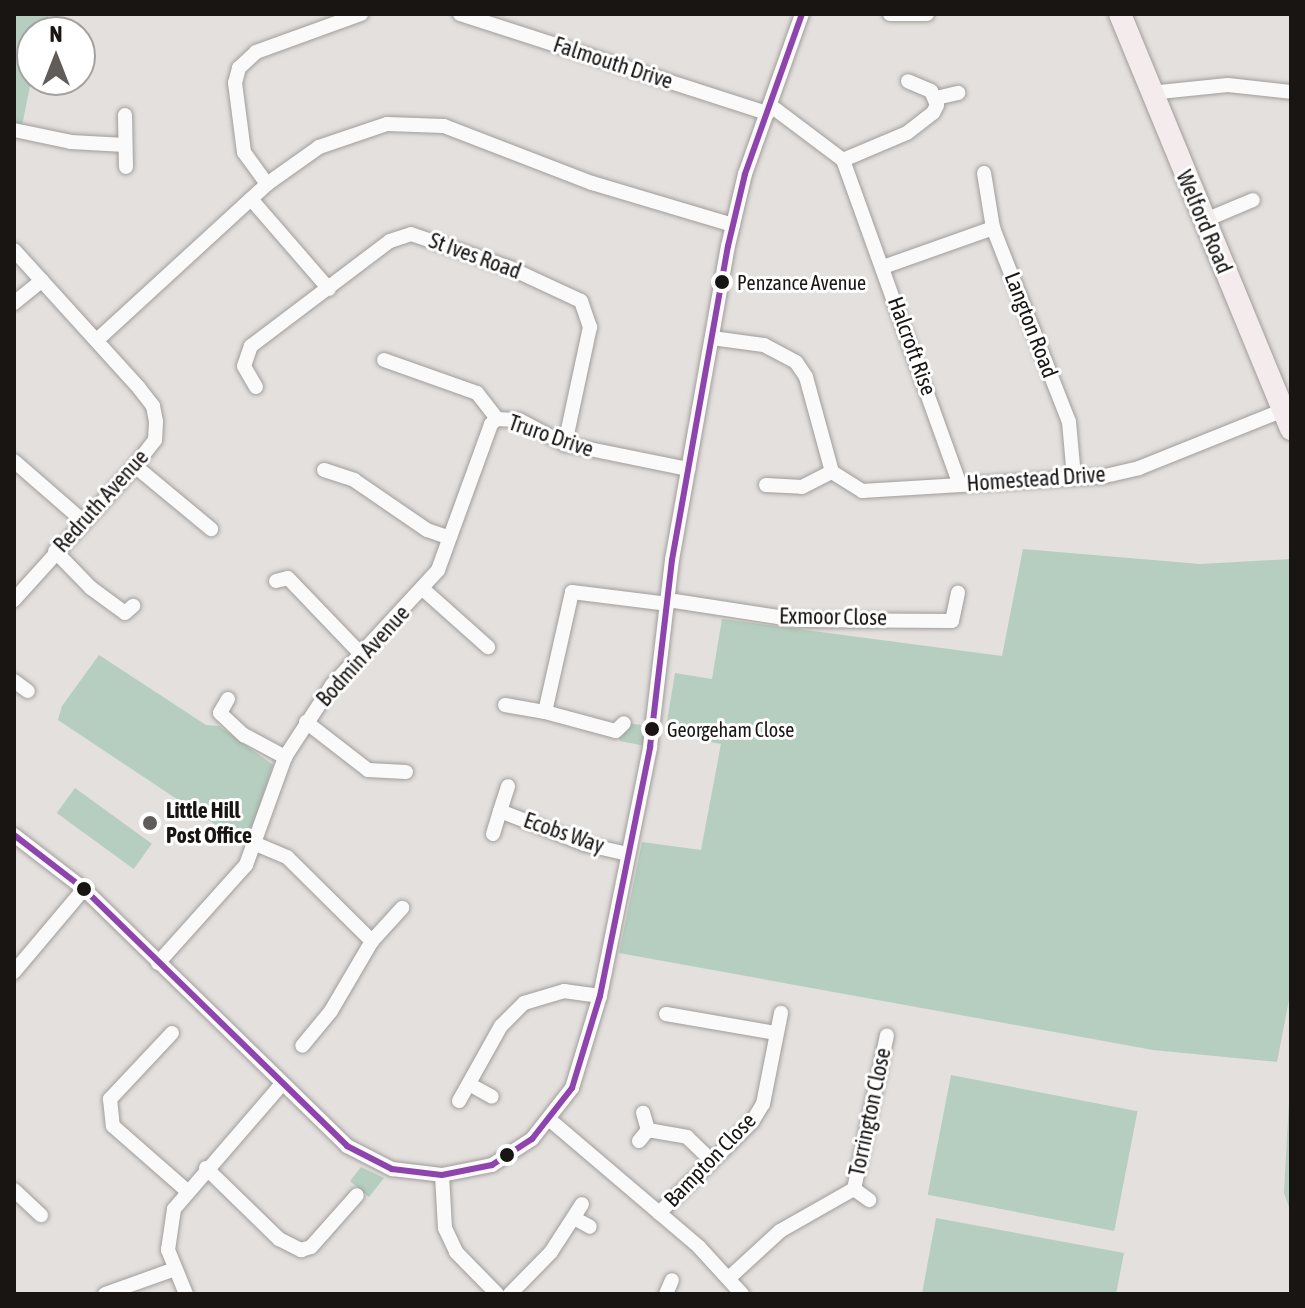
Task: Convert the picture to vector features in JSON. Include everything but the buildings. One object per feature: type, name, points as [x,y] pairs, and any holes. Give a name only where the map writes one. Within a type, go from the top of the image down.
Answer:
[{"type":"main road","name":"Welford Road","points":[[1120,14],[1287,420]]},
{"type":"street","points":[[267,184],[244,152],[235,83],[239,68],[256,52],[361,14]]},
{"type":"street","name":"Falmouth Drive","points":[[463,14],[768,109]]},
{"type":"street","points":[[14,835],[84,889],[347,1146],[392,1169],[442,1175],[492,1165],[518,1150],[550,1120],[572,1088],[600,996],[650,747],[688,469],[733,225],[768,109],[802,14]]},
{"type":"street","points":[[890,14],[927,14]]},
{"type":"street","points":[[908,81],[931,91],[936,98]]},
{"type":"street","points":[[1150,93],[1228,85],[1291,92]]},
{"type":"street","points":[[936,98],[958,93]]},
{"type":"street","points":[[768,109],[843,160],[925,121],[936,98]]},
{"type":"street","points":[[125,115],[126,167]]},
{"type":"street","points":[[97,340],[267,184],[319,147],[351,133],[415,122],[444,126],[592,183],[733,225]]},
{"type":"street","points":[[14,130],[71,142],[125,145]]},
{"type":"street","name":"Halcroft Rise","points":[[843,160],[960,485]]},
{"type":"street","name":"Langton Road","points":[[984,173],[993,228],[1069,422],[1074,477]]},
{"type":"street","points":[[251,199],[329,289]]},
{"type":"street","points":[[1203,221],[1253,200]]},
{"type":"street","points":[[883,267],[993,228]]},
{"type":"street","name":"St Ives Road","points":[[256,387],[244,355],[390,241],[411,234],[570,293],[587,310],[590,327],[565,444]]},
{"type":"street","name":"Redruth Avenue","points":[[14,250],[153,406],[155,440],[14,600]]},
{"type":"street","points":[[14,303],[42,280]]},
{"type":"street","points":[[712,338],[764,345],[796,362],[806,377],[832,472],[802,487],[766,485]]},
{"type":"street","points":[[415,372],[421,355]]},
{"type":"street","name":"Truro Drive","points":[[384,360],[477,393],[497,419],[519,420],[565,444],[688,469]]},
{"type":"street","name":"Bodmin Avenue","points":[[158,963],[235,880],[256,844],[285,757],[306,722],[360,653],[424,590],[438,570],[447,537],[497,419]]},
{"type":"street","name":"Homestead Drive","points":[[832,472],[862,491],[1074,477],[1139,468],[1287,420]]},
{"type":"street","points":[[14,461],[83,521]]},
{"type":"street","points":[[135,466],[211,529]]},
{"type":"street","points":[[324,470],[354,480],[427,530],[447,537]]},
{"type":"street","points":[[55,551],[125,613],[133,606]]},
{"type":"street","points":[[286,577],[360,653]]},
{"type":"street","points":[[545,712],[566,588],[668,602]]},
{"type":"street","points":[[424,590],[488,647]]},
{"type":"street","name":"Exmoor Close","points":[[668,602],[797,620],[951,628],[958,593]]},
{"type":"street","points":[[14,681],[28,691]]},
{"type":"street","points":[[228,699],[218,714],[244,735],[285,757]]},
{"type":"street","points":[[505,705],[620,732]]},
{"type":"street","points":[[306,722],[368,770],[399,767]]},
{"type":"street","name":"Ecobs Way","points":[[493,834],[508,786]]},
{"type":"street","name":"Ecobs Way","points":[[500,811],[584,844],[628,854]]},
{"type":"street","points":[[256,844],[287,857],[372,941]]},
{"type":"street","points":[[14,972],[84,889]]},
{"type":"street","points":[[302,1046],[311,1025],[372,941],[402,908]]},
{"type":"street","points":[[459,1101],[501,1026],[524,1003],[564,991],[600,996]]},
{"type":"street","name":"Bampton Close","points":[[659,1213],[710,1159],[752,1122],[763,1104],[781,1013]]},
{"type":"street","points":[[666,1014],[776,1033]]},
{"type":"street","points":[[172,1033],[110,1099],[113,1126],[186,1190]]},
{"type":"street","name":"Torrington Close","points":[[854,1189],[875,1053],[887,1035]]},
{"type":"street","points":[[186,1294],[172,1270],[168,1231],[186,1190],[282,1084]]},
{"type":"street","points":[[469,1084],[492,1097]]},
{"type":"street","points":[[643,1113],[644,1135],[687,1137],[710,1159]]},
{"type":"street","points":[[550,1120],[730,1277],[742,1294]]},
{"type":"street","points":[[206,1168],[279,1239],[301,1250],[311,1247],[357,1195]]},
{"type":"street","points":[[442,1175],[445,1228],[456,1252],[497,1294]]},
{"type":"street","name":"Torrington Close","points":[[854,1189],[869,1200]]},
{"type":"street","name":"Torrington Close","points":[[730,1277],[780,1231],[854,1189]]},
{"type":"street","points":[[14,1190],[41,1215]]},
{"type":"street","points":[[510,1294],[551,1252],[582,1204]]},
{"type":"street","points":[[574,1218],[590,1227]]},
{"type":"street","points":[[105,1294],[172,1270]]},
{"type":"green space","points":[[14,14],[49,14],[16,16],[16,96],[28,96],[21,131],[14,130]]},
{"type":"green space","points":[[1023,549],[1200,564],[1291,559],[1291,990],[1277,1062],[1153,1050],[619,953],[642,842],[701,850],[721,744],[665,733],[675,673],[712,679],[722,619],[1002,656]]},
{"type":"green space","points":[[99,655],[206,725],[219,726],[273,765],[246,845],[58,720],[62,706]]},
{"type":"green space","points":[[624,723],[653,726],[650,747],[620,741],[616,731]]},
{"type":"green space","points":[[75,788],[152,844],[134,869],[57,813]]},
{"type":"green space","points":[[1291,1064],[1291,1213],[1284,1193]]},
{"type":"green space","points":[[951,1075],[1138,1111],[1114,1231],[928,1195]]},
{"type":"green space","points":[[361,1167],[384,1178],[369,1197],[350,1181]]},
{"type":"green space","points":[[936,1218],[1124,1253],[1116,1294],[922,1294]]},
{"type":"transit line","points":[[14,835],[84,889],[347,1146],[392,1169],[442,1175],[492,1165],[532,1139],[572,1088],[600,996],[650,747],[672,560],[728,246],[745,174],[802,14]]},
{"type":"place","name":"Penzance Avenue","points":[[722,282]]},
{"type":"place","name":"Georgeham Close","points":[[652,729]]},
{"type":"place","name":"Little Hill Post Office","points":[[150,823]]}]
